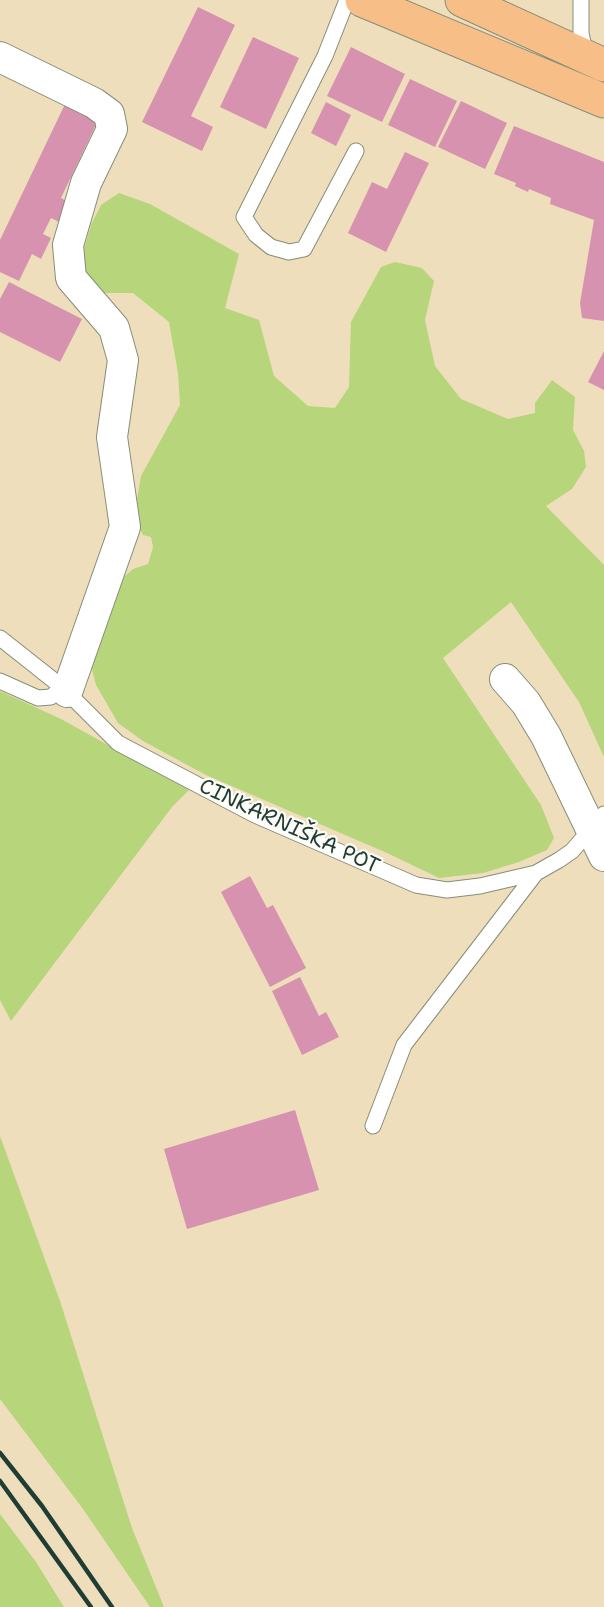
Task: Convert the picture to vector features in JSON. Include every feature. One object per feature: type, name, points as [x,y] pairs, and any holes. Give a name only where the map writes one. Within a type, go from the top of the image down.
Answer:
[{"type":"main road","points":[[362,0],[604,101]]},
{"type":"main road","points":[[462,0],[595,62]]},
{"type":"street","points":[[0,57],[94,103],[109,114],[112,129],[86,183],[68,245],[71,278],[114,328],[123,360],[112,437],[125,527],[64,690]]},
{"type":"street","points":[[505,679],[526,704],[546,736],[589,832],[604,856]]},
{"type":"lane","points":[[347,0],[325,56],[244,217],[256,235],[271,247],[289,252],[304,249],[356,151]]},
{"type":"lane","points":[[581,0],[581,33],[595,62]]},
{"type":"lane","name":"CINKARNIŠKA POT","points":[[0,638],[64,690],[118,743],[255,815],[416,885],[447,890],[480,886],[536,873],[559,860],[589,832]]},
{"type":"lane","points":[[0,681],[38,698],[51,697],[64,690]]},
{"type":"lane","name":"CINKARNIŠKA POT","points":[[373,1126],[404,1045],[536,873]]},
{"type":"green space","points":[[119,193],[150,204],[239,254],[225,308],[259,320],[274,376],[308,406],[335,408],[349,387],[351,322],[381,267],[395,262],[422,268],[434,281],[425,320],[435,366],[461,399],[508,419],[535,413],[535,403],[552,380],[575,397],[573,430],[584,451],[586,467],[572,489],[546,506],[604,565],[604,757],[579,702],[511,602],[443,658],[541,805],[554,838],[547,850],[519,862],[483,873],[439,878],[387,853],[206,775],[143,741],[118,723],[96,685],[89,658],[119,581],[133,569],[148,564],[153,547],[151,537],[143,535],[134,517],[141,476],[180,405],[178,373],[169,322],[133,293],[103,293],[89,285],[80,262],[91,225],[101,205]]},
{"type":"green space","points":[[0,691],[61,719],[189,790],[172,807],[11,1021],[0,1000]]},
{"type":"green space","points":[[0,1136],[60,1301],[132,1528],[164,1607],[150,1607],[83,1509],[0,1399]]},
{"type":"green space","points":[[0,1514],[36,1562],[64,1607],[0,1607]]},
{"type":"building","points":[[198,7],[235,25],[191,116],[213,127],[202,151],[142,122]]},
{"type":"building","points":[[253,37],[299,58],[266,129],[220,107]]},
{"type":"building","points":[[351,47],[405,74],[382,122],[327,96]]},
{"type":"building","points":[[410,79],[457,101],[435,147],[388,125]]},
{"type":"building","points":[[461,101],[507,123],[485,169],[438,147]]},
{"type":"building","points":[[66,102],[99,118],[61,198],[68,202],[59,222],[51,218],[43,234],[51,238],[41,259],[32,254],[19,281],[0,272],[0,240]]},
{"type":"building","points":[[326,102],[351,115],[336,146],[311,133]]},
{"type":"building","points":[[514,126],[604,162],[604,321],[582,318],[580,303],[594,220],[550,204],[551,198],[529,189],[528,192],[515,186],[516,183],[494,174]]},
{"type":"building","points":[[405,152],[429,163],[386,252],[348,233],[372,182],[387,189]]},
{"type":"building","points":[[9,282],[82,319],[60,362],[0,332],[0,299]]},
{"type":"building","points":[[604,351],[604,390],[588,382]]},
{"type":"building","points":[[250,876],[267,908],[273,905],[306,968],[270,987],[221,892]]},
{"type":"building","points":[[300,977],[319,1016],[326,1012],[339,1037],[302,1055],[272,991]]},
{"type":"building","points":[[295,1110],[319,1190],[187,1229],[164,1149]]},
{"type":"railway","points":[[0,1453],[42,1506],[112,1607]]},
{"type":"railway","points":[[0,1481],[91,1607]]}]
